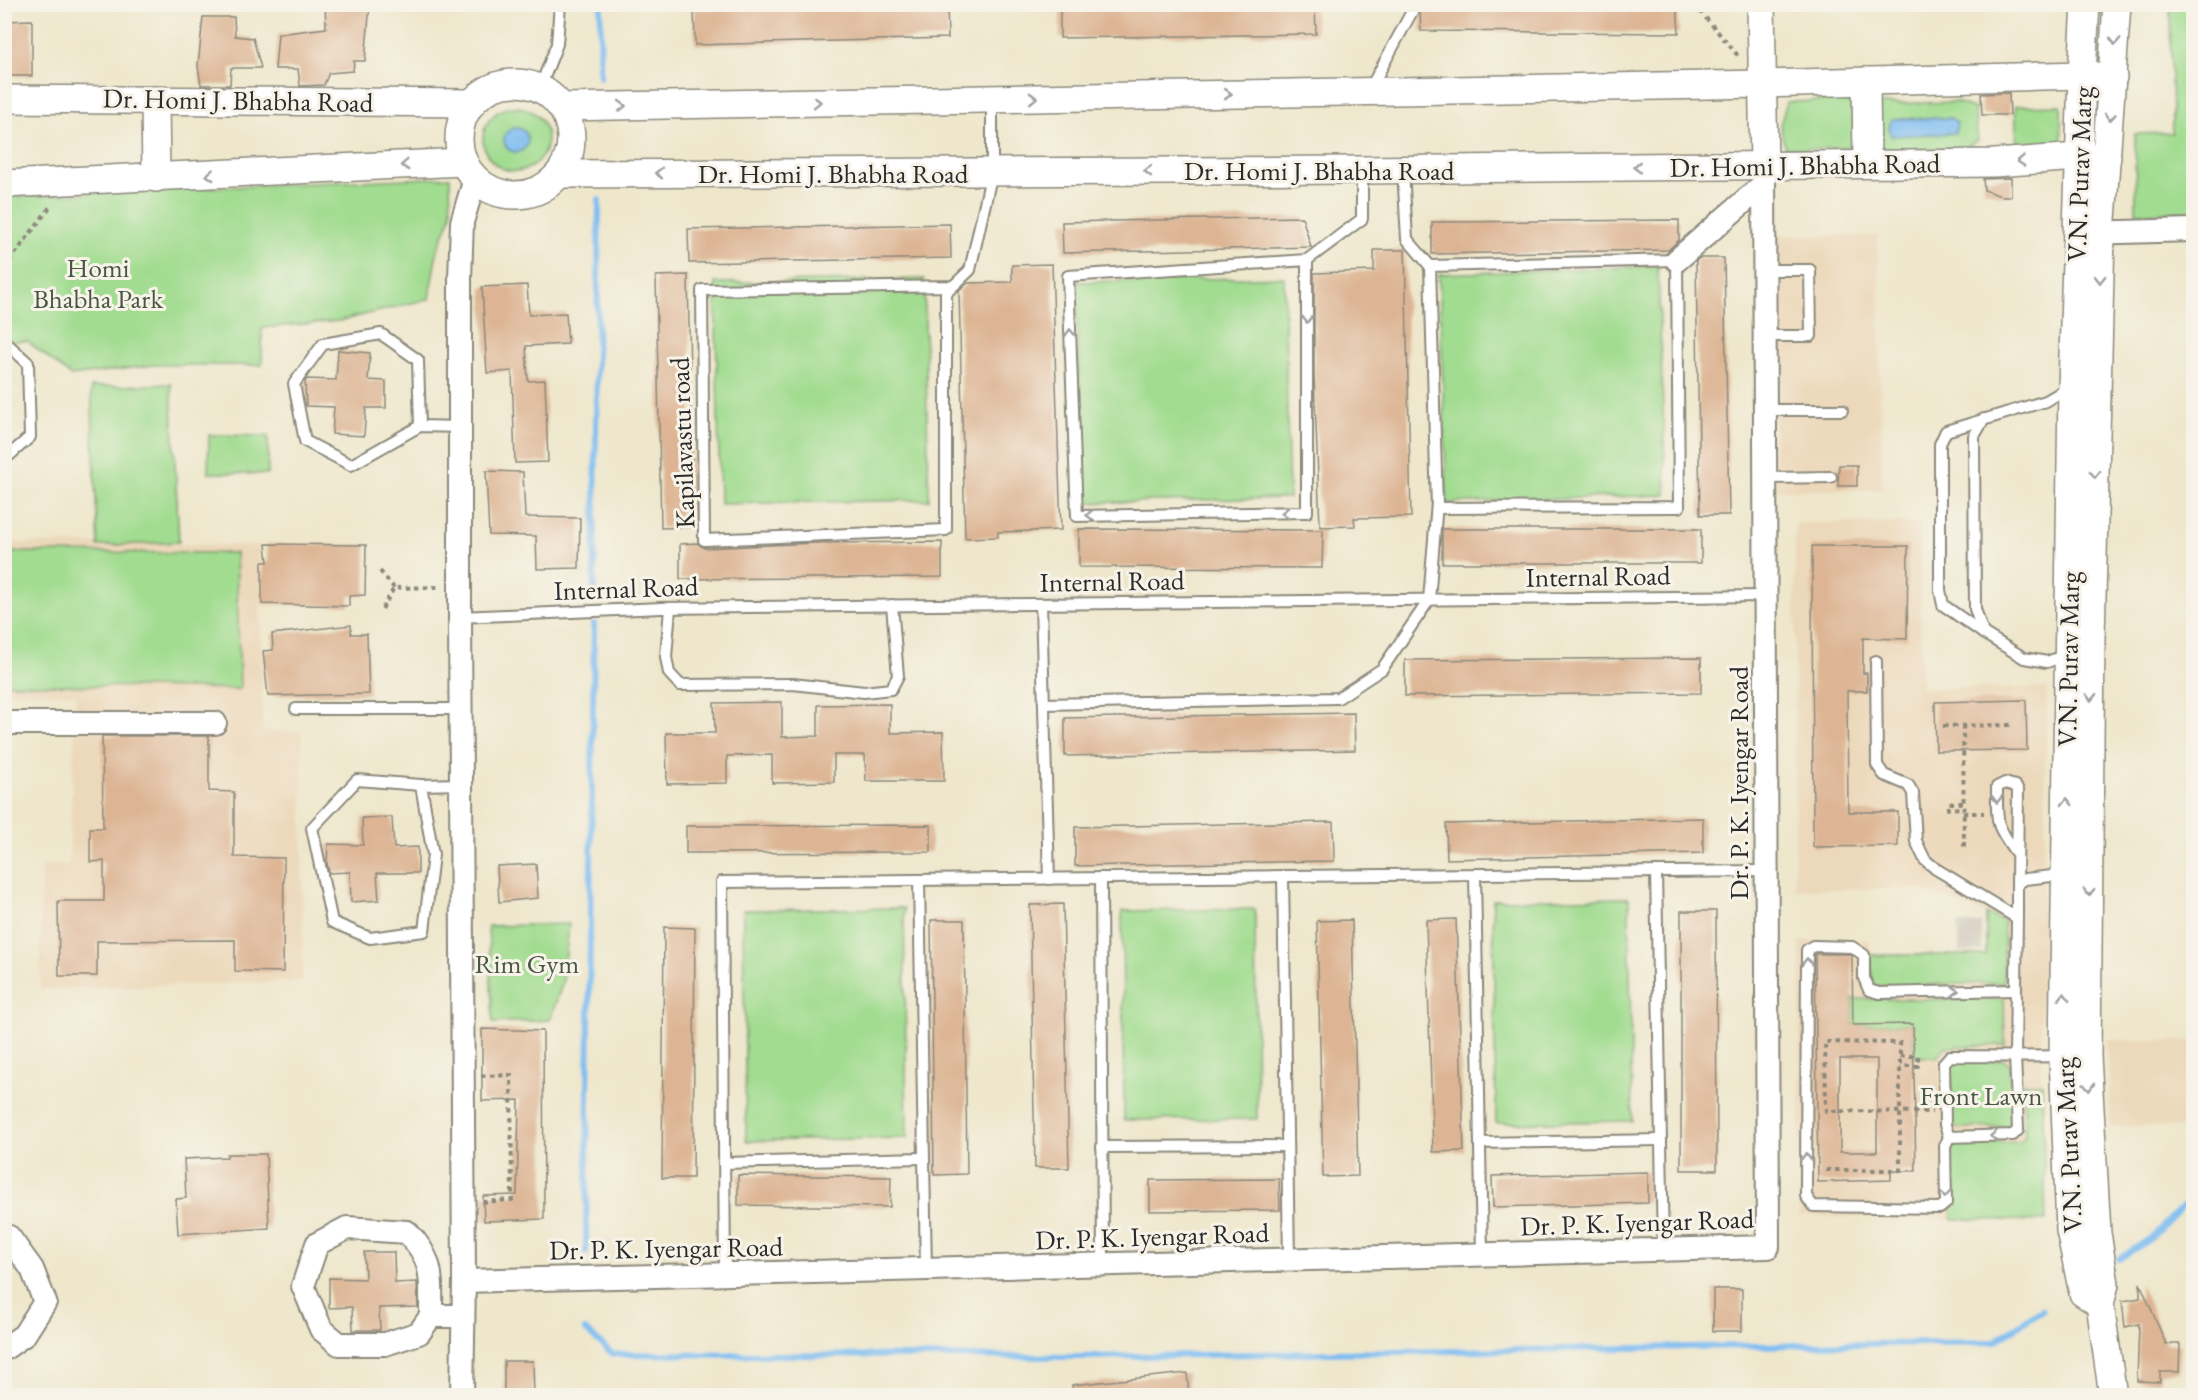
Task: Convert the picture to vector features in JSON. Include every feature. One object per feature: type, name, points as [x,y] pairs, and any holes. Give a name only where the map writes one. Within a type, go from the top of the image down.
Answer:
[{"type":"street","points":[[1677,261],[1764,175],[1761,4]]},
{"type":"street","name":"V.N. Purav Marg","points":[[2075,1056],[2066,860],[2067,654],[2085,386],[2089,233],[2080,157],[2086,4]]},
{"type":"street","name":"V.N. Purav Marg","points":[[2089,233],[2107,157],[2117,4]]},
{"type":"street","points":[[563,107],[1762,84],[2082,75],[2113,77]]},
{"type":"street","points":[[1866,81],[1868,164]]},
{"type":"street","points":[[503,83],[522,83],[540,88],[563,107],[570,128],[571,144],[567,160],[559,174],[545,186],[528,194],[510,195],[492,190],[469,170],[458,142],[461,121],[471,103],[486,90],[503,83]]},
{"type":"street","points":[[4,120],[50,98]]},
{"type":"street","name":"Dr. Homi J. Bhabha Road","points":[[4,99],[471,103]]},
{"type":"street","points":[[155,100],[156,178]]},
{"type":"street","name":"Dr. Homi J. Bhabha Road","points":[[559,174],[1403,169],[1764,175],[1868,164],[1995,163],[2107,157]]},
{"type":"street","points":[[4,164],[41,183]]},
{"type":"street","points":[[4,184],[469,170]]},
{"type":"street","points":[[462,1395],[464,1281],[460,617],[453,587],[460,428],[462,222],[469,170]]},
{"type":"street","name":"Dr. P. K. Iyengar Road","points":[[464,1281],[725,1276],[1768,1247],[1764,175]]},
{"type":"street","points":[[2089,233],[2193,230]]},
{"type":"street","name":"V.N. Purav Marg","points":[[2085,386],[2091,638],[2070,1230],[2084,1293],[2100,1304],[2112,1395]]},
{"type":"street","points":[[4,723],[215,723]]},
{"type":"street","points":[[347,1228],[407,1232],[421,1246],[432,1272],[431,1316],[419,1333],[385,1344],[339,1344],[321,1329],[303,1286],[317,1244],[347,1228]]},
{"type":"street","points":[[4,1234],[9,1237],[32,1269],[45,1302],[24,1335],[4,1349]]},
{"type":"street","points":[[431,1316],[463,1316]]},
{"type":"lane","points":[[540,88],[556,44],[560,4]]},
{"type":"lane","points":[[1369,91],[1416,4]]},
{"type":"lane","name":"Kapilavastu road","points":[[953,286],[702,290],[704,540],[946,530],[946,293],[970,270],[992,172],[992,99]]},
{"type":"lane","points":[[1403,169],[1407,239],[1430,266],[1437,508],[1679,507],[1677,261],[1430,266]]},
{"type":"lane","points":[[1307,260],[1307,512],[1077,516],[1068,276],[1307,260],[1362,219],[1362,170]]},
{"type":"lane","points":[[1764,270],[1810,270],[1811,336],[1764,336]]},
{"type":"lane","points":[[420,426],[418,360],[381,334],[323,344],[294,384],[305,441],[351,465],[420,426],[460,428]]},
{"type":"lane","points":[[4,341],[28,363],[30,437],[4,460]]},
{"type":"lane","points":[[2085,386],[2046,401],[1946,431],[1940,444],[1940,590],[1944,605],[1983,633],[2024,658],[2047,662],[2085,645],[2091,638]]},
{"type":"lane","points":[[1765,410],[1842,410]]},
{"type":"lane","points":[[1983,633],[1975,609],[1974,436],[1984,419]]},
{"type":"lane","points":[[1765,478],[1830,477]]},
{"type":"lane","points":[[1044,704],[1338,698],[1382,669],[1429,600],[1437,501]]},
{"type":"lane","name":"Internal Road","points":[[460,617],[670,608],[1765,596]]},
{"type":"lane","points":[[1041,604],[1049,879]]},
{"type":"lane","points":[[670,608],[666,657],[669,673],[680,686],[793,684],[864,692],[891,689],[898,676],[892,605]]},
{"type":"lane","points":[[1876,661],[1878,765],[1884,775],[1908,785],[1913,793],[1916,841],[1925,860],[2017,918]]},
{"type":"lane","points":[[296,709],[460,709]]},
{"type":"lane","points":[[421,785],[433,855],[424,931],[370,938],[332,922],[312,828],[357,780],[421,785],[461,784]]},
{"type":"lane","points":[[1949,1137],[2013,1135],[2018,1130],[2015,990],[2018,790],[2015,786],[2005,783],[1997,787],[1997,823],[2000,831],[2017,854]]},
{"type":"lane","points":[[2017,884],[2025,879],[2052,876],[2066,860]]},
{"type":"lane","points":[[725,1276],[722,882],[1767,871]]},
{"type":"lane","points":[[1656,872],[1663,1250]]},
{"type":"lane","points":[[1475,874],[1482,1255]]},
{"type":"lane","points":[[1283,876],[1288,1260]]},
{"type":"lane","points":[[1101,878],[1103,1265]]},
{"type":"lane","points":[[919,880],[922,1158],[926,1270]]},
{"type":"lane","points":[[2015,990],[1879,993],[1869,990],[1864,978],[1864,955],[1852,946],[1813,946],[1807,950],[1806,1196],[1813,1206],[1940,1208],[1946,1203],[1945,1146],[1949,1137],[1944,1112],[1944,1063],[1950,1056],[2075,1056]]},
{"type":"lane","points":[[1480,1143],[1661,1140]]},
{"type":"lane","points":[[1102,1147],[1287,1146]]},
{"type":"lane","points":[[724,1163],[922,1158]]},
{"type":"path","points":[[1694,4],[1762,84]]},
{"type":"path","points":[[4,269],[69,182]]},
{"type":"path","points":[[380,571],[394,588]]},
{"type":"path","points":[[394,588],[453,587]]},
{"type":"path","points":[[382,609],[394,588]]},
{"type":"path","points":[[1963,725],[1964,850]]},
{"type":"path","points":[[1943,726],[2014,725]]},
{"type":"path","points":[[1963,808],[1997,812]]},
{"type":"path","points":[[1826,1170],[1900,1170],[1900,1112],[1900,1066],[1900,1056],[1900,1043],[1826,1042],[1826,1111],[1900,1112],[1944,1112]]},
{"type":"path","points":[[1900,1056],[1918,1056],[1918,1066],[1900,1066]]},
{"type":"path","points":[[474,1202],[512,1200],[511,1075],[475,1076]]},
{"type":"shaded area","points":[[1773,235],[1878,236],[1882,490],[1775,490]]},
{"type":"shaded area","points":[[1795,523],[1920,523],[1921,688],[2047,688],[2041,1049],[2046,1221],[1799,1216],[1800,941],[1869,940],[1870,955],[1986,954],[1986,914],[1920,889],[1795,889]]},
{"type":"shaded area","points":[[5,543],[259,545],[263,731],[302,732],[303,981],[40,989],[41,867],[69,864],[76,694],[5,692]]},
{"type":"shaded area","points":[[1981,923],[1982,951],[1959,952],[1958,924]]},
{"type":"shaded area","points":[[2107,1040],[2193,1041],[2193,1127],[2111,1126]]},
{"type":"green space","points":[[2170,5],[2193,5],[2193,212],[2136,213],[2135,134],[2172,133]]},
{"type":"green space","points":[[1845,100],[1853,103],[1856,146],[1819,149],[1785,148],[1780,125],[1787,102]]},
{"type":"green space","points":[[1955,102],[1974,108],[1978,140],[1965,148],[1888,150],[1874,145],[1879,104]]},
{"type":"green space","points":[[2061,105],[2062,144],[2017,146],[2015,106]]},
{"type":"green space","points":[[509,107],[521,107],[538,116],[545,127],[547,139],[545,151],[538,162],[521,171],[509,171],[497,166],[488,157],[483,145],[483,133],[488,121],[497,112]]},
{"type":"green space","name":"Homi Bhabha Park","points":[[450,177],[451,216],[437,251],[429,299],[339,321],[262,328],[262,365],[154,365],[71,376],[27,341],[5,342],[4,197]]},
{"type":"green space","points":[[1658,266],[1666,495],[1447,503],[1439,274]]},
{"type":"green space","points":[[1284,277],[1289,498],[1081,503],[1076,282]]},
{"type":"green space","points":[[924,279],[929,500],[720,504],[715,283]]},
{"type":"green space","points":[[171,384],[179,542],[98,546],[91,387]]},
{"type":"green space","points":[[209,435],[268,436],[268,474],[208,473]]},
{"type":"green space","points":[[5,552],[236,553],[240,689],[5,684]]},
{"type":"green space","points":[[1629,898],[1632,1121],[1496,1123],[1493,900]]},
{"type":"green space","points":[[904,908],[907,1138],[746,1141],[743,910]]},
{"type":"green space","points":[[1255,909],[1257,1119],[1124,1120],[1122,911]]},
{"type":"green space","points":[[1986,914],[2004,921],[2004,983],[1876,986],[1872,983],[1870,955],[1986,955]]},
{"type":"green space","name":"Rim Gym","points":[[569,924],[563,981],[550,1020],[493,1023],[488,926]]},
{"type":"green space","points":[[1853,999],[2004,999],[2005,1045],[1944,1047],[1936,1058],[1914,1056],[1913,1024],[1853,1025]]},
{"type":"green space","name":"Front Lawn","points":[[2005,1060],[2010,1065],[2012,1122],[2008,1127],[1957,1128],[1952,1125],[1951,1068],[1954,1061]]},
{"type":"green space","points":[[2023,1083],[2042,1083],[2046,1221],[1952,1219],[1950,1152],[1955,1144],[2020,1142],[2025,1137]]},
{"type":"water","points":[[1951,118],[1957,123],[1955,133],[1891,136],[1889,129],[1891,119]]},
{"type":"water","points":[[516,128],[521,129],[527,135],[527,145],[521,151],[516,152],[511,151],[505,145],[504,140],[505,135],[511,129]]},
{"type":"building","points":[[325,4],[370,4],[365,61],[354,61],[353,71],[329,73],[324,85],[300,86],[298,69],[275,69],[278,34],[326,28]]},
{"type":"building","points":[[947,4],[948,38],[695,45],[694,9]]},
{"type":"building","points":[[1315,4],[1316,34],[1060,38],[1060,6]]},
{"type":"building","points":[[1423,4],[1677,4],[1679,33],[1421,31],[1420,12]]},
{"type":"building","points":[[203,17],[234,17],[235,36],[253,38],[261,68],[231,68],[230,85],[201,85],[198,66]]},
{"type":"building","points":[[32,20],[32,76],[4,76],[4,21]]},
{"type":"building","points":[[2009,93],[2010,115],[1982,115],[1981,94]]},
{"type":"building","points":[[2011,178],[2011,196],[2001,196],[1984,190],[1983,179]]},
{"type":"building","points":[[1302,217],[1311,247],[1063,253],[1062,222]]},
{"type":"building","points":[[1679,220],[1679,240],[1668,250],[1432,254],[1432,222]]},
{"type":"building","points":[[950,224],[951,258],[689,263],[688,229]]},
{"type":"building","points":[[1374,250],[1405,250],[1411,517],[1354,518],[1355,526],[1320,527],[1314,375],[1314,273],[1374,271]]},
{"type":"building","points":[[1699,258],[1724,258],[1729,515],[1700,515],[1696,261]]},
{"type":"building","points":[[1052,264],[1061,530],[998,532],[998,537],[965,538],[959,291],[968,283],[1012,282],[1012,265]]},
{"type":"building","points":[[688,275],[693,527],[661,528],[656,276]]},
{"type":"building","points":[[527,285],[529,315],[566,313],[568,344],[526,346],[528,381],[545,380],[548,462],[515,463],[512,371],[487,373],[482,287]]},
{"type":"building","points":[[338,350],[370,353],[368,380],[386,381],[386,408],[366,408],[364,436],[332,434],[334,407],[306,406],[305,382],[307,379],[336,380]]},
{"type":"building","points":[[1839,465],[1857,465],[1857,486],[1838,486]]},
{"type":"building","points":[[486,471],[523,472],[525,517],[580,518],[579,568],[537,569],[536,536],[489,535]]},
{"type":"building","points":[[1079,529],[1323,530],[1322,568],[1079,567]]},
{"type":"building","points":[[1442,529],[1701,529],[1701,563],[1442,563]]},
{"type":"building","points":[[942,542],[942,577],[680,579],[680,544],[697,543],[704,548],[815,543]]},
{"type":"building","points":[[266,544],[366,545],[365,595],[349,596],[349,606],[262,604],[262,562],[268,562]]},
{"type":"building","points":[[1812,546],[1908,546],[1907,639],[1863,638],[1863,673],[1867,673],[1867,691],[1847,691],[1848,812],[1898,812],[1898,846],[1813,847]]},
{"type":"building","points":[[351,625],[351,634],[367,634],[369,694],[268,696],[263,651],[273,650],[272,634]]},
{"type":"building","points":[[1701,658],[1701,693],[1405,696],[1405,660]]},
{"type":"building","points":[[2026,700],[2027,750],[1936,751],[1935,702]]},
{"type":"building","points":[[782,702],[782,737],[818,736],[818,705],[890,704],[890,733],[943,732],[944,781],[866,781],[865,755],[834,755],[834,782],[772,783],[772,755],[727,756],[727,783],[667,784],[666,733],[715,733],[714,703]]},
{"type":"building","points":[[1354,713],[1355,750],[1065,756],[1065,718]]},
{"type":"building","points":[[102,736],[209,736],[209,791],[234,792],[234,857],[284,858],[283,972],[235,971],[235,940],[97,941],[97,976],[59,976],[58,901],[104,901],[104,861],[90,862],[90,828],[103,828]]},
{"type":"building","points":[[392,817],[394,848],[418,847],[418,873],[377,873],[379,900],[351,902],[350,872],[329,873],[328,844],[363,845],[362,818]]},
{"type":"building","points":[[1703,818],[1703,853],[1447,859],[1446,824]]},
{"type":"building","points":[[1333,822],[1334,861],[1075,866],[1075,827]]},
{"type":"building","points":[[931,825],[931,852],[686,853],[686,826]]},
{"type":"building","points":[[536,864],[538,898],[499,902],[497,866]]},
{"type":"building","points":[[1063,904],[1069,1168],[1035,1168],[1030,905]]},
{"type":"building","points":[[1681,911],[1716,911],[1717,1170],[1681,1170]]},
{"type":"building","points":[[1456,919],[1464,1151],[1433,1152],[1426,920]]},
{"type":"building","points":[[931,920],[964,920],[967,1174],[934,1175]]},
{"type":"building","points":[[1352,920],[1358,1176],[1323,1177],[1317,921]]},
{"type":"building","points":[[664,927],[695,928],[693,1178],[662,1178]]},
{"type":"building","points":[[1815,954],[1850,954],[1852,956],[1853,1025],[1913,1024],[1916,1171],[1891,1171],[1891,1180],[1818,1182]],"holes":[[[1840,1059],[1877,1059],[1877,1152],[1840,1152]]]},
{"type":"building","points":[[482,1029],[543,1031],[544,1219],[484,1221],[483,1196],[517,1195],[519,1100],[482,1101]]},
{"type":"building","points":[[227,1154],[266,1154],[269,1228],[178,1234],[176,1199],[186,1198],[184,1159],[227,1157]]},
{"type":"building","points":[[1648,1172],[1648,1203],[1493,1207],[1492,1176]]},
{"type":"building","points":[[738,1175],[891,1177],[890,1207],[738,1205]]},
{"type":"building","points":[[1279,1179],[1280,1210],[1150,1211],[1150,1180]]},
{"type":"building","points":[[364,1252],[394,1252],[395,1283],[417,1282],[418,1307],[379,1308],[380,1330],[353,1330],[352,1307],[329,1308],[329,1278],[365,1279]]},
{"type":"building","points":[[2140,1283],[2166,1344],[2180,1344],[2179,1372],[2160,1372],[2160,1382],[2137,1381],[2139,1324],[2125,1327],[2122,1301],[2140,1298]]},
{"type":"building","points":[[1713,1289],[1742,1289],[1742,1331],[1713,1331]]},
{"type":"building","points":[[504,1361],[533,1361],[534,1395],[504,1395]]},
{"type":"building","points":[[1187,1373],[1189,1395],[1072,1395],[1072,1385]]},
{"type":"waterway","points":[[600,77],[601,4]]},
{"type":"waterway","points":[[594,594],[599,200]]},
{"type":"waterway","points":[[586,1252],[594,624]]},
{"type":"waterway","points":[[2119,1259],[2151,1238],[2194,1195]]},
{"type":"waterway","points":[[585,1330],[613,1354],[1082,1357],[1994,1342],[2042,1310]]}]
